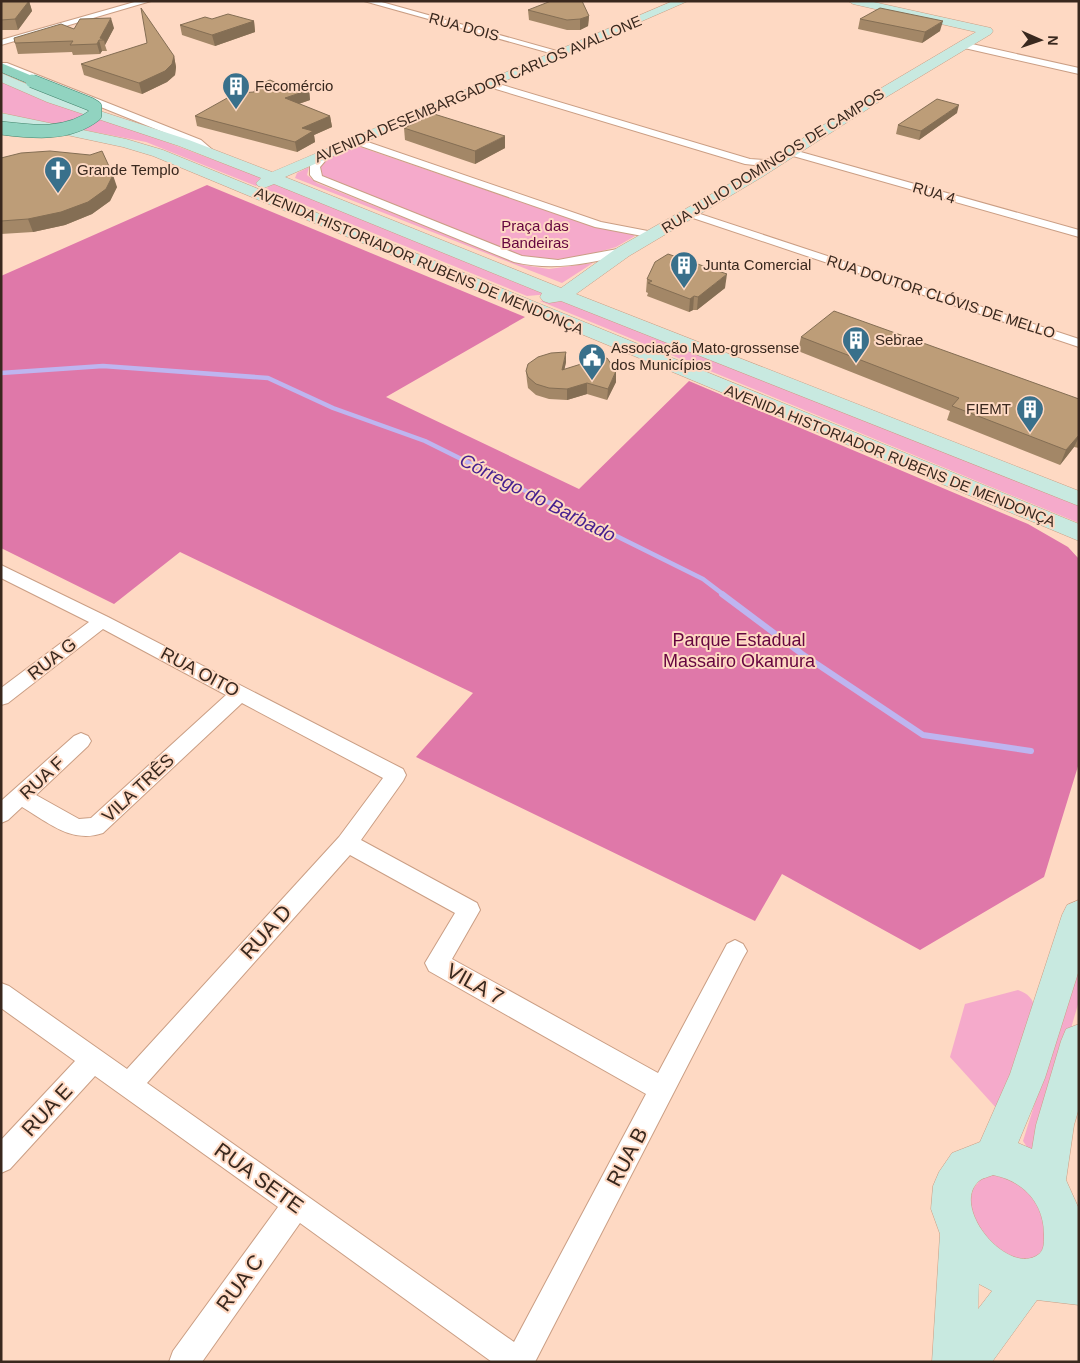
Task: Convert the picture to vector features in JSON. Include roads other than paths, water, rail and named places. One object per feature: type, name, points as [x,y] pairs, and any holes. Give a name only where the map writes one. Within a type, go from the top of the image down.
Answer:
[{"type":"main road","name":"AVENIDA DESEMBARGADOR CARLOS AVALLONE","points":[[272,177],[684,1]]},
{"type":"main road","name":"RUA JULIO DOMINGOS DE CAMPOS","points":[[562,295],[623,252],[688,213],[753,168],[784,156],[987,31],[853,1]]},
{"type":"main road","points":[[1,67],[95,107],[95,115],[84,123],[62,129],[30,131],[1,128]]},
{"type":"main road","name":"AVENIDA HISTORIADOR RUBENS DE MENDONÇA","points":[[1,77],[46,97],[92,114],[169,136],[233,161],[562,295],[1079,499]]},
{"type":"main road","points":[[1,86],[21,93],[46,97]]},
{"type":"main road","points":[[92,114],[123,112]]},
{"type":"main road","name":"AVENIDA HISTORIADOR RUBENS DE MENDONÇA","points":[[1,117],[126,143],[158,153],[1079,534]]},
{"type":"main road","points":[[233,161],[281,163],[321,156]]},
{"type":"main road","points":[[262,195],[261,186],[272,177]]},
{"type":"main road","points":[[592,275],[591,284],[594,292],[614,315]]},
{"type":"main road","points":[[509,299],[536,299],[562,295]]},
{"type":"main road","points":[[993,1156],[1027,1078],[1079,915]]},
{"type":"main road","points":[[1046,1182],[1055,1125],[1079,1041]]},
{"type":"main road","points":[[965,1362],[1032,1280],[1053,1272],[1063,1260],[1074,1231],[1057,1196],[1046,1182],[1030,1168],[1012,1159],[993,1156],[979,1158],[967,1164],[958,1174],[952,1186],[952,1210],[960,1235],[970,1250],[987,1266],[1006,1276],[1032,1280],[1079,1284]]},
{"type":"main road","points":[[954,1362],[960,1235]]},
{"type":"street","points":[[1,43],[147,1]]},
{"type":"street","name":"RUA DOIS","points":[[368,1],[560,53]]},
{"type":"street","points":[[963,45],[1079,71]]},
{"type":"street","name":"AVENIDA HISTORIADOR RUBENS DE MENDONÇA","points":[[1,67],[123,112],[197,142],[210,152]]},
{"type":"street","points":[[490,84],[753,168]]},
{"type":"street","points":[[356,141],[599,225],[653,235]]},
{"type":"street","points":[[321,156],[315,166],[315,175],[318,178],[518,259],[555,264],[623,252]]},
{"type":"street","name":"RUA 4","points":[[784,156],[1079,234]]},
{"type":"street","name":"RUA DOUTOR CLÓVIS DE MELLO","points":[[688,213],[1079,343]]},
{"type":"street","name":"RUA OITO","points":[[1,572],[102,620],[396,775]]},
{"type":"street","name":"RUA G","points":[[1,698],[102,620]]},
{"type":"street","name":"VILA TRÊS","points":[[22,797],[76,828],[96,827],[240,693]]},
{"type":"street","name":"RUA F","points":[[1,814],[22,797],[81,741]]},
{"type":"street","name":"RUA D","points":[[130,1084],[347,842],[396,775]]},
{"type":"street","name":"VILA 7","points":[[347,842],[469,910],[437,963],[663,1090]]},
{"type":"street","name":"RUA B","points":[[518,1362],[735,951]]},
{"type":"street","name":"RUA SETE","points":[[1,994],[518,1362]]},
{"type":"street","name":"RUA E","points":[[1,1160],[94,1060]]},
{"type":"street","name":"RUA C","points":[[184,1362],[296,1205]]},
{"type":"waterway","name":"Córrego do Barbado","points":[[1,373],[103,366],[268,378],[333,408],[425,441],[703,579],[724,595]]},
{"type":"waterway","name":"Córrego do Barbado","points":[[722,594],[802,654],[923,735],[1031,751]]},
{"type":"place","name":"Fecomércio","points":[[236,110]]},
{"type":"place","name":"Grande Templo","points":[[58,194]]},
{"type":"place","name":"Junta Comercial","points":[[684,289]]},
{"type":"place","name":"Sebrae","points":[[856,364]]},
{"type":"place","name":"Associação Mato-grossense dos Municípios","points":[[592,381]]},
{"type":"place","name":"FIEMT","points":[[1030,433]]},
{"type":"park label","name":"Praça das Bandeiras","points":[[535,234]]},
{"type":"park label","name":"Parque Estadual Massairo Okamura","points":[[739,650]]}]
